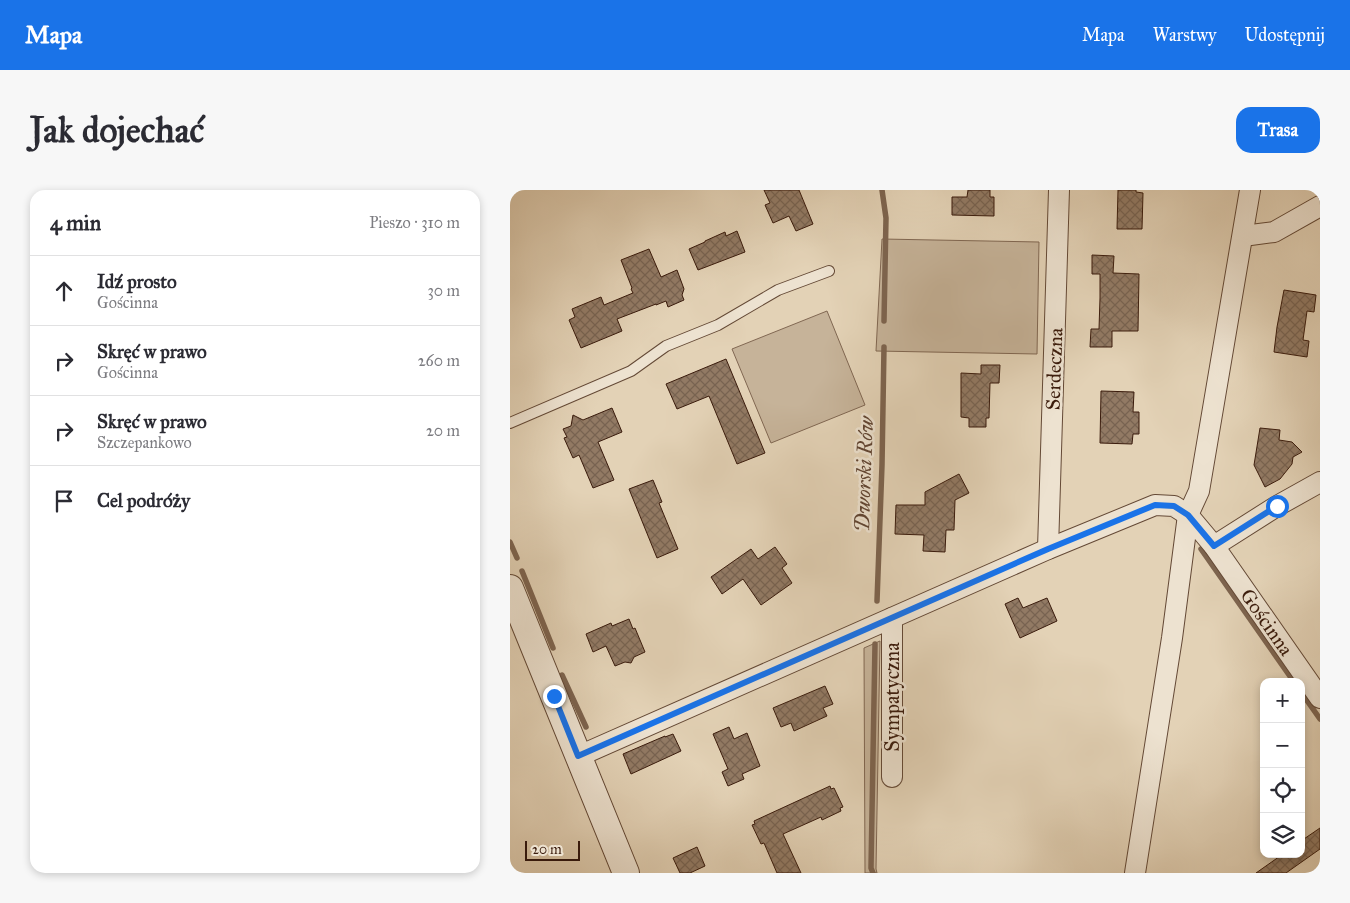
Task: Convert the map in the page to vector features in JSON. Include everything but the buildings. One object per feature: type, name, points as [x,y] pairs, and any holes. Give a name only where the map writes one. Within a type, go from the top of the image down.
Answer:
[{"type":"street","name":"Serdeczna","points":[[1048,549],[1059,190]]},
{"type":"street","points":[[1135,873],[1172,638],[1188,515],[1199,491],[1250,190]]},
{"type":"street","points":[[1243,236],[1274,232],[1320,206]]},
{"type":"street","points":[[1214,546],[1277,506],[1320,482]]},
{"type":"street","name":"Gościnna","points":[[578,756],[1048,549],[1155,505],[1174,506],[1188,515],[1214,546],[1320,698]]},
{"type":"street","points":[[510,588],[626,873]]},
{"type":"street","name":"Sympatyczna","points":[[892,618],[892,777]]},
{"type":"lane","points":[[510,423],[631,371],[666,346],[718,325],[778,290],[829,271]]},
{"type":"shaded area","points":[[882,239],[1039,242],[1037,354],[876,351]]},
{"type":"shaded area","points":[[827,311],[865,405],[771,443],[732,349]]},
{"type":"shaded area","points":[[880,641],[877,873],[865,873],[864,648]]},
{"type":"waterway","name":"Dworski Rów","points":[[882,190],[886,218],[884,321]]},
{"type":"waterway","name":"Dworski Rów","points":[[877,601],[884,347]]},
{"type":"waterway","points":[[510,542],[517,558]]},
{"type":"waterway","points":[[1201,549],[1291,678]]},
{"type":"waterway","points":[[522,571],[553,648]]},
{"type":"waterway","name":"Dworski Rów","points":[[873,873],[871,868],[875,644]]},
{"type":"waterway","points":[[562,675],[586,727]]},
{"type":"waterway","points":[[1305,698],[1320,719]]},
{"type":"route","points":[[554,696],[578,756],[1048,549],[1155,505],[1174,506],[1188,515],[1214,546],[1277,506]]}]
